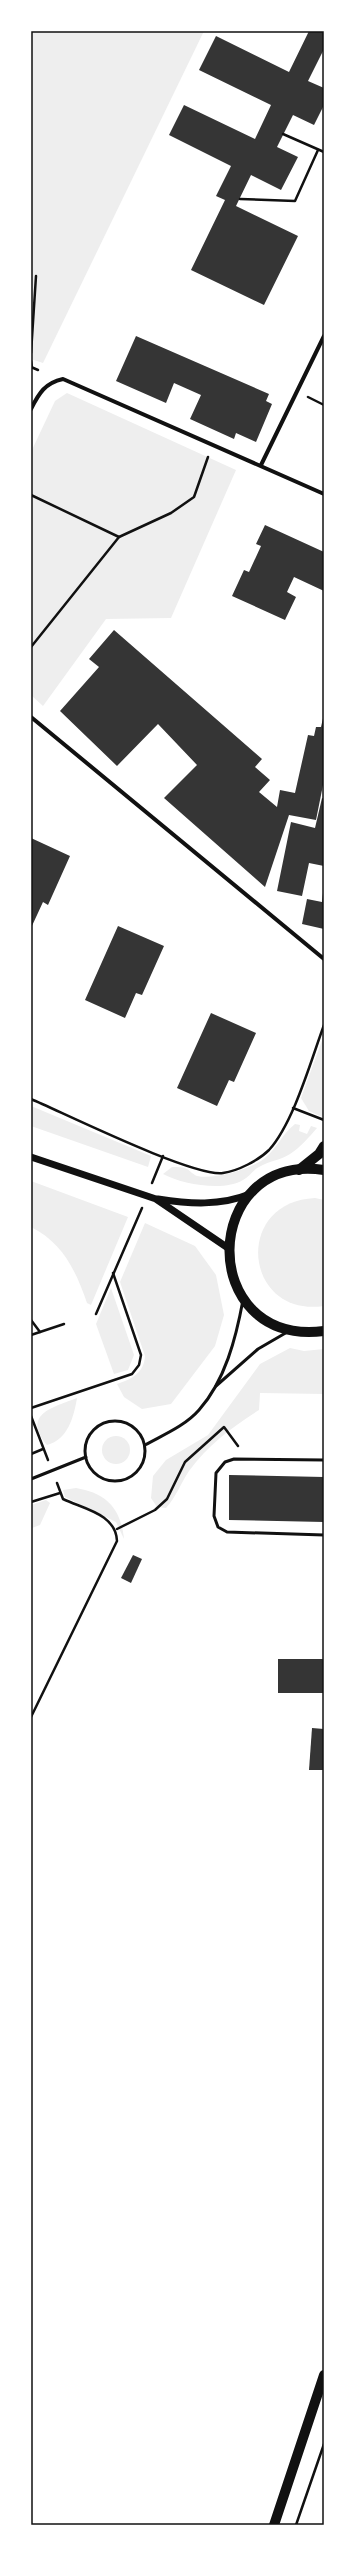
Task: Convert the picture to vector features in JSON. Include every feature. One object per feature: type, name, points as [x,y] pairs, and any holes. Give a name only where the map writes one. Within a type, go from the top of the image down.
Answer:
[{"type":"main road","points":[[299,1170],[319,1154],[324,1146]]},
{"type":"main road","points":[[324,1170],[299,1170],[275,1177],[250,1194],[238,1210],[231,1229],[228,1248],[234,1282],[241,1295],[254,1311],[272,1323],[292,1330],[309,1332],[324,1331]]},
{"type":"main road","points":[[274,2525],[324,2375]]},
{"type":"street","points":[[261,465],[324,336]]},
{"type":"street","points":[[31,409],[37,397],[51,382],[63,379],[215,444],[324,494]]},
{"type":"street","points":[[31,717],[324,959]]},
{"type":"street","points":[[31,1157],[156,1199],[211,1204],[233,1201],[250,1194]]},
{"type":"street","points":[[156,1199],[228,1248]]},
{"type":"lane","points":[[215,1388],[229,1355],[239,1324],[243,1298],[241,1295]]},
{"type":"lane","points":[[145,1445],[190,1419],[199,1410],[215,1388],[258,1349],[292,1330]]},
{"type":"lane","points":[[108,1422],[127,1423],[141,1436],[145,1445],[145,1455],[139,1469],[127,1479],[118,1481],[110,1481],[94,1473],[86,1457],[88,1439],[100,1425],[108,1422]]},
{"type":"lane","points":[[31,1479],[86,1457]]},
{"type":"lane","points":[[324,1460],[234,1459],[225,1462],[216,1473],[214,1516],[218,1526],[227,1532],[324,1535]]},
{"type":"path","points":[[283,134],[324,152]]},
{"type":"path","points":[[240,199],[295,202],[318,150]]},
{"type":"path","points":[[31,353],[36,276]]},
{"type":"path","points":[[31,361],[32,368],[38,370]]},
{"type":"path","points":[[31,647],[119,537],[171,513],[194,497],[207,458],[215,444]]},
{"type":"path","points":[[31,495],[119,537]]},
{"type":"path","points":[[31,1099],[163,1156],[203,1171],[224,1173],[250,1163],[269,1150],[280,1135],[293,1108],[324,1025]]},
{"type":"path","points":[[293,1108],[324,1120]]},
{"type":"path","points":[[157,1172],[163,1156]]},
{"type":"path","points":[[96,1314],[138,1217]]},
{"type":"path","points":[[31,1408],[132,1374],[139,1365],[141,1355],[113,1273]]},
{"type":"path","points":[[31,1320],[40,1332]]},
{"type":"path","points":[[31,1335],[64,1324]]},
{"type":"path","points":[[31,1416],[63,1499],[108,1519],[117,1529],[117,1540],[31,1716]]},
{"type":"path","points":[[117,1529],[155,1510],[167,1498],[185,1462],[224,1428],[241,1449]]},
{"type":"path","points":[[31,1454],[43,1449]]},
{"type":"path","points":[[31,1502],[60,1493]]},
{"type":"path","points":[[296,2525],[324,2444]]},
{"type":"shaded area","points":[[31,31],[204,31],[43,363],[31,359]]},
{"type":"shaded area","points":[[67,393],[236,470],[171,618],[106,619],[43,706],[31,695],[31,452],[55,401]]},
{"type":"shaded area","points":[[324,1035],[324,1109],[322,1117],[309,1111],[301,1098]]},
{"type":"shaded area","points":[[31,1106],[151,1156],[148,1167],[31,1126]]},
{"type":"shaded area","points":[[295,1124],[300,1125],[299,1131],[307,1134],[311,1126],[317,1128],[290,1154],[259,1167],[245,1179],[235,1184],[225,1186],[203,1185],[180,1181],[163,1174],[172,1167],[185,1168],[197,1176],[204,1177],[223,1175],[242,1170],[265,1158]]},
{"type":"shaded area","points":[[31,1181],[128,1217],[91,1305],[87,1303],[73,1269],[67,1259],[52,1241],[31,1227]]},
{"type":"shaded area","points":[[315,1198],[324,1200],[324,1306],[297,1305],[277,1295],[264,1278],[258,1258],[260,1237],[270,1218],[288,1204]]},
{"type":"shaded area","points":[[145,1223],[195,1246],[216,1275],[224,1315],[215,1346],[171,1404],[142,1409],[124,1397],[117,1384],[128,1380],[140,1371],[144,1362],[145,1356],[120,1282]]},
{"type":"shaded area","points":[[111,1288],[134,1355],[128,1370],[114,1374],[96,1324]]},
{"type":"shaded area","points":[[290,1348],[304,1351],[324,1349],[324,1394],[260,1393],[259,1410],[239,1423],[212,1445],[189,1471],[166,1508],[157,1507],[151,1498],[153,1476],[166,1460],[208,1435],[260,1364]]},
{"type":"shaded area","points":[[77,1398],[72,1419],[65,1433],[54,1442],[47,1445],[37,1426],[39,1419],[44,1413],[51,1409]]},
{"type":"shaded area","points":[[116,1436],[126,1440],[130,1450],[126,1460],[116,1464],[106,1460],[102,1450],[106,1440]]},
{"type":"shaded area","points":[[76,1488],[87,1490],[96,1494],[104,1498],[110,1504],[119,1519],[124,1539],[116,1522],[65,1497],[63,1490]]},
{"type":"shaded area","points":[[46,1500],[50,1503],[40,1525],[32,1528],[31,1505]]},
{"type":"building","points":[[309,31],[324,31],[324,49],[308,81],[324,88],[324,105],[314,125],[293,115],[277,147],[298,157],[281,190],[251,175],[236,206],[298,236],[264,305],[191,270],[225,200],[216,196],[231,166],[169,135],[184,105],[255,139],[271,105],[199,70],[216,36],[289,72]]},
{"type":"building","points":[[136,336],[269,394],[266,401],[272,404],[256,442],[236,433],[234,439],[190,419],[201,395],[174,383],[166,403],[116,381]]},
{"type":"building","points":[[265,525],[324,552],[324,591],[294,577],[287,592],[296,597],[285,620],[232,596],[244,570],[249,572],[261,546],[256,544]]},
{"type":"building","points":[[114,630],[262,759],[255,767],[270,780],[259,792],[277,807],[280,790],[295,793],[308,735],[314,736],[316,727],[321,727],[324,714],[324,780],[316,820],[289,815],[265,887],[164,798],[197,765],[158,724],[117,766],[60,711],[99,667],[89,659]]},
{"type":"building","points":[[322,798],[324,799],[324,866],[309,863],[302,896],[277,891],[291,822],[315,828]]},
{"type":"building","points":[[31,838],[70,856],[48,905],[43,902],[31,928]]},
{"type":"building","points":[[323,893],[324,929],[302,924],[307,899],[322,902]]},
{"type":"building","points":[[118,926],[164,946],[142,995],[136,993],[125,1018],[85,1000]]},
{"type":"building","points":[[211,1013],[256,1033],[234,1082],[229,1080],[217,1106],[177,1088]]},
{"type":"building","points":[[229,1475],[324,1477],[324,1522],[229,1520]]},
{"type":"building","points":[[133,1555],[142,1559],[131,1583],[121,1578]]},
{"type":"building","points":[[278,1659],[324,1659],[324,1693],[278,1693]]},
{"type":"building","points":[[312,1728],[324,1729],[324,1770],[309,1770]]}]
